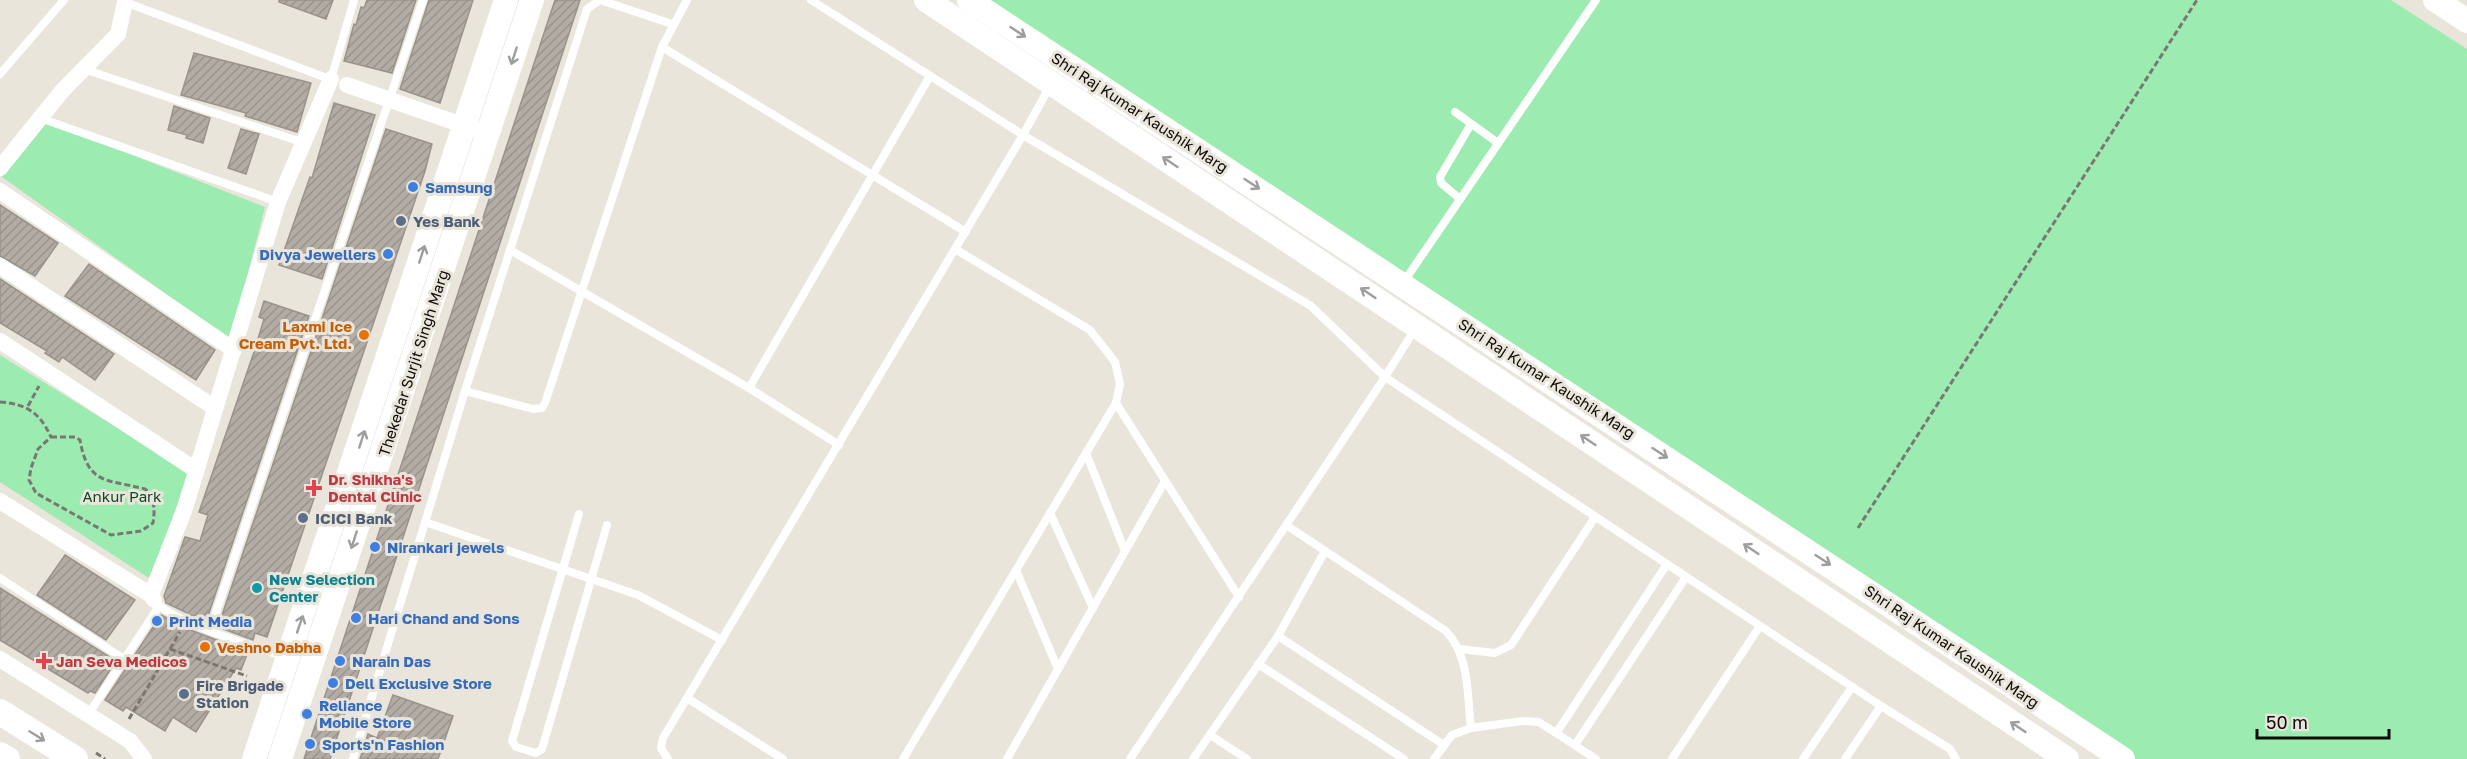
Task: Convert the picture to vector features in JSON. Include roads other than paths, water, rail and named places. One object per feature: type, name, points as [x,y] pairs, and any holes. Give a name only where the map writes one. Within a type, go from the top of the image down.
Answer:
[{"type":"main road","points":[[0,712],[75,759]]},
{"type":"main road","points":[[0,755],[6,759]]},
{"type":"street","name":"Thekedar Surjit Singh Marg","points":[[254,759],[506,0]]},
{"type":"street","name":"Thekedar Surjit Singh Marg","points":[[280,759],[532,0]]},
{"type":"street","name":"Shri Raj Kumar Kaushik Marg","points":[[926,0],[2067,759]]},
{"type":"street","name":"Shri Raj Kumar Kaushik Marg","points":[[969,0],[1433,303],[2120,758]]},
{"type":"street","points":[[2435,0],[2467,21]]},
{"type":"street","points":[[0,168],[40,118],[118,34],[124,1]]},
{"type":"street","points":[[0,501],[155,600],[278,202],[331,79]]},
{"type":"street","points":[[347,85],[489,134]]},
{"type":"street","points":[[0,191],[234,350]]},
{"type":"street","points":[[0,266],[215,408]]},
{"type":"street","points":[[1416,326],[1433,303]]},
{"type":"street","points":[[0,341],[196,470]]},
{"type":"street","points":[[1926,665],[1944,640]]},
{"type":"street","points":[[0,659],[130,741],[144,759]]},
{"type":"lane","points":[[0,74],[64,0]]},
{"type":"lane","points":[[331,79],[354,0]]},
{"type":"lane","points":[[210,630],[423,0]]},
{"type":"lane","points":[[353,759],[465,391],[587,9],[600,0],[672,24]]},
{"type":"lane","points":[[465,391],[533,409],[542,408],[549,395],[662,47],[672,24],[687,0]]},
{"type":"lane","points":[[811,0],[1023,135],[1311,306],[1385,377],[1852,687],[1950,749],[1958,758]]},
{"type":"lane","points":[[1402,283],[1596,0]]},
{"type":"lane","points":[[124,1],[347,85]]},
{"type":"lane","points":[[662,47],[966,232]]},
{"type":"lane","points":[[84,69],[304,143]]},
{"type":"lane","points":[[749,388],[930,76]]},
{"type":"lane","points":[[668,759],[661,748],[663,738],[966,232],[1052,83]]},
{"type":"lane","points":[[1455,112],[1498,143]]},
{"type":"lane","points":[[40,118],[278,202]]},
{"type":"lane","points":[[1460,199],[1441,183],[1440,177],[1471,124]]},
{"type":"lane","points":[[903,759],[1116,403],[1120,384],[1115,362],[1090,330],[955,249]]},
{"type":"lane","points":[[510,250],[749,388],[839,445]]},
{"type":"lane","points":[[1130,759],[1385,377],[1416,326]]},
{"type":"lane","points":[[1116,403],[1239,597]]},
{"type":"lane","points":[[1086,453],[1125,551]]},
{"type":"lane","points":[[1007,759],[1165,481]]},
{"type":"lane","points":[[1050,513],[1093,608]]},
{"type":"lane","points":[[579,514],[512,741],[516,747],[541,755],[607,525]]},
{"type":"lane","points":[[1460,649],[1495,653],[1511,645],[1595,517]]},
{"type":"lane","points":[[425,522],[638,595],[722,639]]},
{"type":"lane","points":[[1286,525],[1446,631],[1460,649],[1471,728]]},
{"type":"lane","points":[[1195,758],[1278,636],[1325,551]]},
{"type":"lane","points":[[1557,732],[1667,564]]},
{"type":"lane","points":[[1016,570],[1058,669]]},
{"type":"lane","points":[[1575,745],[1686,577]]},
{"type":"lane","points":[[0,578],[124,659]]},
{"type":"lane","points":[[88,715],[124,659],[155,600],[187,620],[288,658]]},
{"type":"lane","points":[[1672,759],[1760,626]]},
{"type":"lane","points":[[1278,636],[1444,745]]},
{"type":"lane","points":[[1258,664],[1404,759]]},
{"type":"lane","points":[[1803,759],[1852,687]]},
{"type":"lane","points":[[687,698],[783,759]]},
{"type":"lane","points":[[1845,759],[1881,706]]},
{"type":"lane","points":[[1434,759],[1452,735],[1471,728],[1532,721],[1557,732],[1596,759]]},
{"type":"lane","points":[[1210,735],[1247,759]]},
{"type":"place","name":"Samsung","points":[[413,187]]},
{"type":"place","name":"Yes Bank","points":[[401,221]]},
{"type":"place","name":"Divya Jewellers","points":[[388,254]]},
{"type":"place","name":"Laxmi Ice Cream Pvt. Ltd.","points":[[364,335]]},
{"type":"place","name":"Dr. Shikha's Dental Clinic","points":[[314,488]]},
{"type":"place","name":"ICICI Bank","points":[[303,518]]},
{"type":"place","name":"Nirankari jewels","points":[[375,547]]},
{"type":"place","name":"New Selection Center","points":[[257,588]]},
{"type":"place","name":"Hari Chand and Sons","points":[[356,618]]},
{"type":"place","name":"Print Media","points":[[157,621]]},
{"type":"place","name":"Veshno Dabha","points":[[205,647]]},
{"type":"place","name":"Jan Seva Medicos","points":[[44,661]]},
{"type":"place","name":"Narain Das","points":[[340,661]]},
{"type":"place","name":"Dell Exclusive Store","points":[[333,683]]},
{"type":"place","name":"Fire Brigade Station","points":[[184,694]]},
{"type":"place","name":"Reliance Mobile Store","points":[[307,714]]},
{"type":"place","name":"Sports'n Fashion","points":[[310,744]]},
{"type":"park label","name":"Ankur Park","points":[[122,496]]}]
